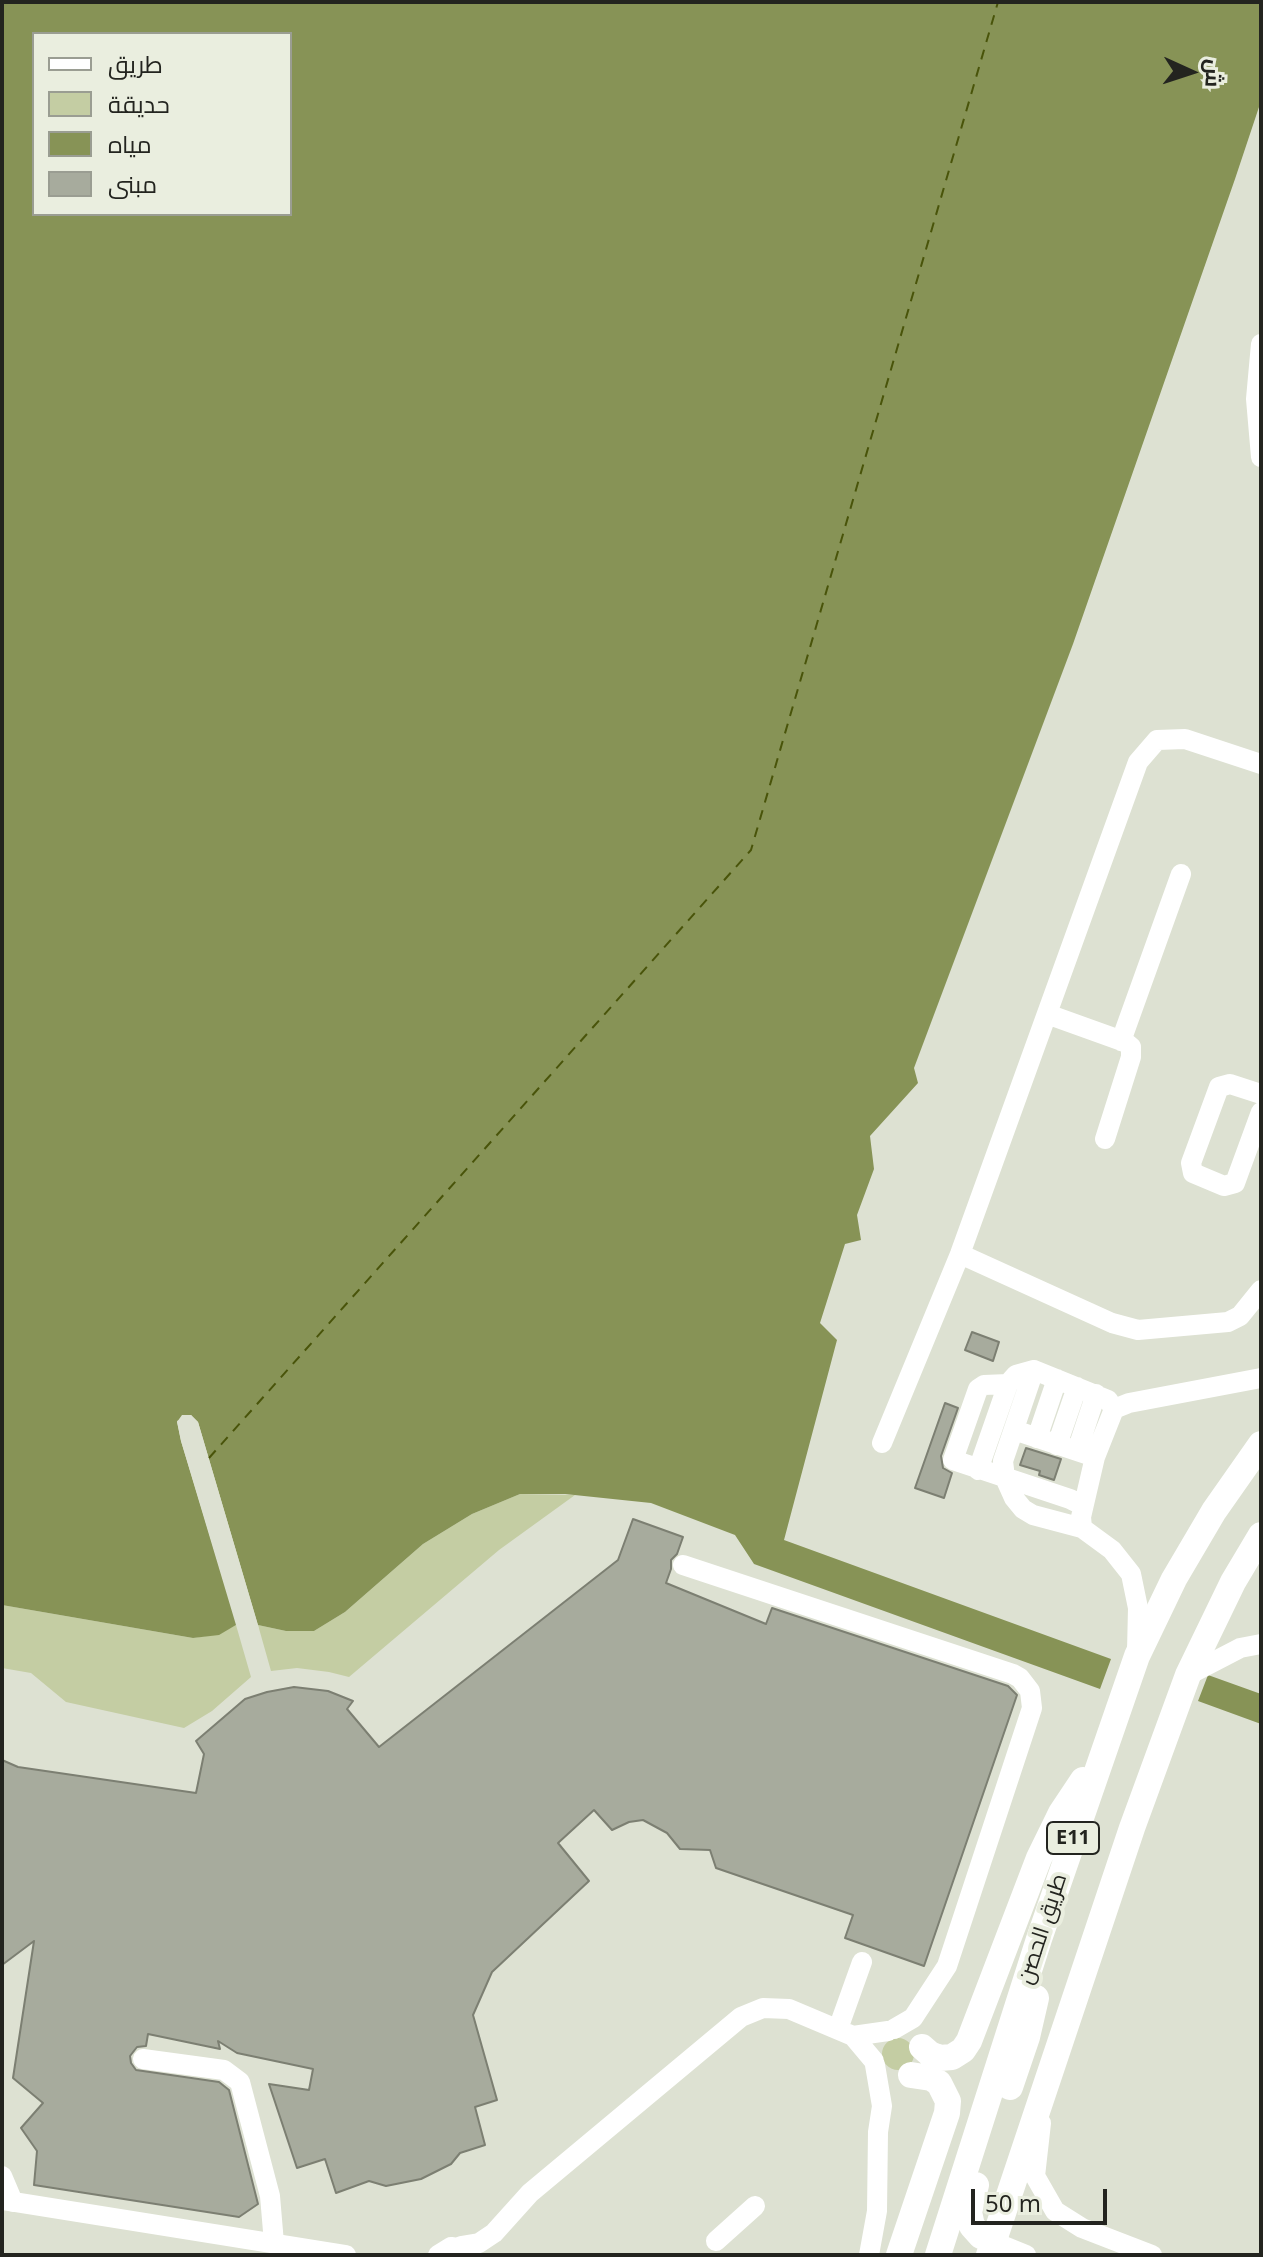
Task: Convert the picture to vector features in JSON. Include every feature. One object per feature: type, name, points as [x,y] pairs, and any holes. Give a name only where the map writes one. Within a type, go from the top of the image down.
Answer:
[{"type":"main road","name":"طريق الحصن","points":[[938,2255],[1039,1939],[1137,1656],[1174,1579],[1214,1511],[1261,1444]]},
{"type":"main road","name":"E11","points":[[991,2248],[1132,1828],[1188,1675],[1233,1582],[1261,1535]]},
{"type":"main road","points":[[920,2044],[930,2054],[940,2058],[952,2057],[963,2050],[1049,1835],[1102,1754]]},
{"type":"main road","points":[[991,2248],[972,2226],[969,2212],[1027,2037],[1037,1988],[1039,1939]]},
{"type":"main road","points":[[899,2255],[947,2113],[948,2101],[939,2083],[931,2078],[907,2077]]},
{"type":"street","points":[[1261,344],[1256,399],[1261,457]]},
{"type":"street","points":[[882,1443],[960,1254],[1138,762],[1157,740],[1185,739],[1261,764]]},
{"type":"street","points":[[1121,1041],[1181,874]]},
{"type":"street","points":[[1047,1014],[1128,1044],[1132,1052],[1105,1139]]},
{"type":"street","points":[[1261,1094],[1230,1084],[1219,1087],[1191,1163],[1193,1173],[1224,1186],[1235,1183],[1261,1112]]},
{"type":"street","points":[[960,1254],[1112,1323],[1138,1330],[1228,1322],[1240,1316],[1261,1290]]},
{"type":"street","points":[[1034,1370],[1003,1461],[1005,1478],[1023,1509],[1033,1515],[1082,1528],[1112,1550],[1131,1574],[1138,1608],[1137,1656]]},
{"type":"street","points":[[1083,1501],[971,1467],[953,1460],[953,1455],[973,1396],[984,1385],[1001,1384],[1016,1375],[1034,1370],[1108,1400],[1114,1409]]},
{"type":"street","points":[[1103,1437],[1114,1409],[1129,1403],[1261,1378]]},
{"type":"street","points":[[1057,1379],[1067,1448],[1083,1501],[1082,1528]]},
{"type":"street","points":[[971,1467],[1001,1384]]},
{"type":"street","points":[[1067,1448],[1086,1391]]},
{"type":"street","points":[[1014,1430],[1067,1448],[1103,1437]]},
{"type":"street","points":[[1083,1501],[1097,1484],[1107,1451],[1107,1441],[1103,1437]]},
{"type":"street","points":[[683,1565],[1013,1674],[1030,1691],[1032,1708],[951,1956],[941,1977],[913,2018],[877,2042],[875,2063],[882,2106],[878,2132],[877,2211],[869,2255]]},
{"type":"street","points":[[1188,1675],[1240,1648],[1261,1644]]},
{"type":"street","points":[[846,2032],[862,1962]]},
{"type":"street","points":[[438,2255],[451,2247],[470,2251],[494,2233],[530,2193],[741,2017],[763,2008],[789,2009],[846,2032],[891,2030],[912,2034],[920,2044]]},
{"type":"street","points":[[882,2106],[921,2062],[917,2019],[919,2008]]},
{"type":"street","points":[[846,2032],[888,2077],[907,2077]]},
{"type":"street","points":[[143,2059],[224,2070],[240,2082],[270,2196],[274,2243]]},
{"type":"street","points":[[1043,2098],[1035,2176],[1055,2211],[1082,2228],[1152,2255]]},
{"type":"street","points":[[2,2176],[7,2201],[346,2255]]},
{"type":"street","points":[[716,2241],[755,2206]]},
{"type":"street","points":[[489,2255],[494,2233]]},
{"type":"street","points":[[991,2248],[1026,2255]]},
{"type":"green space","points":[[520,1494],[575,1495],[499,1550],[349,1677],[297,1668],[271,1671],[258,1625],[286,1631],[314,1631],[345,1612],[423,1544],[472,1514]]},
{"type":"green space","points":[[2,1605],[193,1638],[219,1634],[236,1625],[251,1677],[212,1711],[184,1728],[66,1702],[31,1673],[2,1668]]},
{"type":"green space","points":[[898,2038],[909,2043],[914,2054],[909,2065],[898,2070],[887,2065],[882,2054],[887,2043]]},
{"type":"water","points":[[2,2],[1261,2],[1261,101],[1235,179],[1073,644],[914,1068],[918,1083],[870,1136],[874,1169],[857,1215],[861,1240],[845,1244],[820,1323],[837,1340],[784,1540],[1111,1659],[1100,1689],[754,1564],[735,1535],[651,1503],[565,1494],[520,1494],[472,1514],[423,1544],[345,1612],[314,1631],[286,1631],[258,1625],[198,1422],[191,1415],[177,1421],[181,1441],[236,1625],[219,1635],[193,1638],[2,1605]]},
{"type":"water","points":[[1208,1675],[1261,1694],[1261,1724],[1198,1701]]},
{"type":"pier","points":[[182,1415],[191,1415],[198,1422],[259,1629],[254,1626],[195,1424],[184,1419],[181,1423],[185,1440],[240,1623],[238,1628],[181,1441],[177,1422]]},
{"type":"building","points":[[972,1332],[999,1342],[993,1361],[965,1350]]},
{"type":"building","points":[[945,1403],[958,1408],[941,1456],[943,1468],[952,1473],[944,1498],[915,1488]]},
{"type":"building","points":[[1026,1448],[1061,1459],[1054,1480],[1039,1475],[1040,1471],[1020,1465]]},
{"type":"building","points":[[633,1519],[683,1537],[677,1554],[671,1560],[666,1583],[766,1624],[772,1608],[1008,1686],[1017,1695],[924,1966],[845,1938],[853,1915],[716,1868],[710,1850],[680,1849],[667,1833],[643,1820],[612,1830],[594,1810],[558,1843],[589,1881],[492,1972],[473,2015],[497,2100],[475,2107],[485,2145],[460,2153],[451,2164],[421,2179],[386,2186],[369,2181],[336,2193],[325,2159],[297,2168],[269,2084],[309,2090],[313,2069],[237,2053],[218,2041],[220,2049],[148,2034],[146,2046],[137,2047],[130,2056],[136,2070],[219,2082],[229,2090],[258,2204],[239,2217],[34,2185],[37,2151],[21,2128],[43,2103],[13,2078],[34,1941],[2,1965],[2,1760],[18,1767],[196,1793],[204,1754],[196,1741],[245,1699],[294,1687],[328,1691],[353,1701],[347,1709],[379,1747],[618,1560]]},
{"type":"ferry route","points":[[209,1458],[751,850],[998,2]]}]
